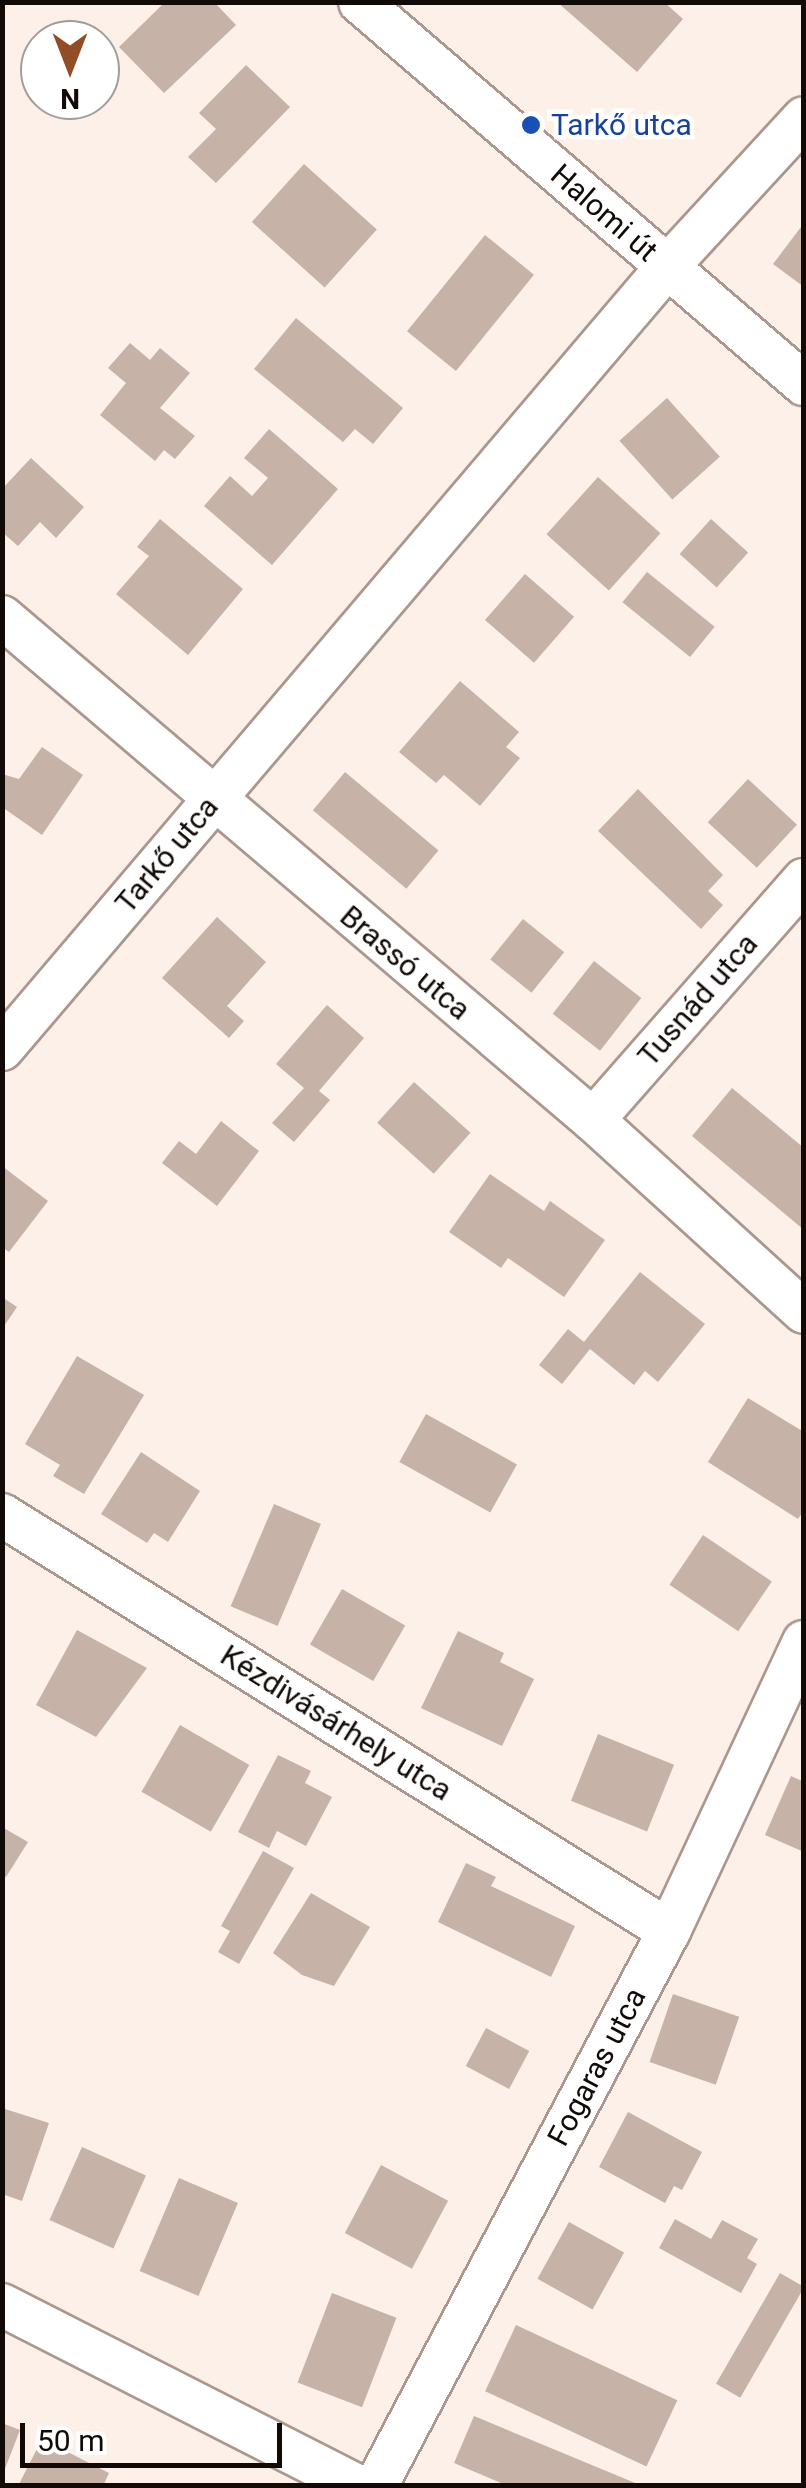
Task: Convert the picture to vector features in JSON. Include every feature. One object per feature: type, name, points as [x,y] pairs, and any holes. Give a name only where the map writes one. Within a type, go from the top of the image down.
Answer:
[{"type":"street","name":"Halomi út","points":[[360,2],[804,384]]},
{"type":"street","name":"Tarkő utca","points":[[2,1048],[667,267],[804,118]]},
{"type":"street","name":"Brassó utca","points":[[2,617],[212,802],[593,1120],[804,1312]]},
{"type":"street","name":"Tusnád utca","points":[[593,1120],[804,880]]},
{"type":"street","name":"Kézdivásárhely utca","points":[[2,1515],[669,1932]]},
{"type":"street","name":"Fogaras utca","points":[[376,2486],[669,1932],[804,1642]]},
{"type":"street","points":[[2,2305],[357,2486]]},
{"type":"building","points":[[165,2],[214,2],[236,25],[164,93],[120,46]]},
{"type":"building","points":[[557,2],[664,2],[683,19],[637,72]]},
{"type":"building","points":[[246,65],[290,107],[216,183],[188,157],[216,129],[199,113]]},
{"type":"building","points":[[304,164],[377,230],[325,288],[252,222]]},
{"type":"building","points":[[804,223],[804,287],[773,264]]},
{"type":"building","points":[[485,235],[534,275],[456,371],[407,331]]},
{"type":"building","points":[[296,318],[403,408],[373,444],[355,429],[343,442],[254,369]]},
{"type":"building","points":[[130,343],[150,360],[160,348],[190,373],[160,408],[195,436],[175,459],[164,450],[155,461],[100,415],[126,383],[108,368]]},
{"type":"building","points":[[667,398],[720,457],[672,500],[619,441]]},
{"type":"building","points":[[269,429],[338,489],[272,565],[204,506],[230,476],[252,496],[268,478],[244,458]]},
{"type":"building","points":[[31,458],[84,507],[56,538],[40,522],[18,546],[2,532],[2,489]]},
{"type":"building","points":[[598,477],[660,533],[609,590],[546,534]]},
{"type":"building","points":[[160,519],[243,589],[188,655],[116,594],[149,556],[137,547]]},
{"type":"building","points":[[711,519],[748,552],[717,587],[680,554]]},
{"type":"building","points":[[647,572],[715,627],[690,657],[622,602]]},
{"type":"building","points":[[525,574],[574,617],[534,663],[485,620]]},
{"type":"building","points":[[460,681],[519,732],[506,747],[520,758],[480,806],[444,775],[436,783],[399,752]]},
{"type":"building","points":[[42,747],[83,775],[42,835],[2,807],[2,774],[19,779]]},
{"type":"building","points":[[345,772],[438,850],[406,889],[313,810]]},
{"type":"building","points":[[748,779],[797,825],[757,868],[708,822]]},
{"type":"building","points":[[638,789],[723,875],[708,891],[723,905],[701,929],[598,831]]},
{"type":"building","points":[[217,917],[266,962],[227,1006],[244,1021],[229,1038],[162,978]]},
{"type":"building","points":[[523,919],[564,952],[531,993],[490,959]]},
{"type":"building","points":[[594,961],[641,998],[600,1051],[553,1014]]},
{"type":"building","points":[[327,1005],[364,1038],[319,1091],[330,1100],[294,1142],[272,1123],[304,1088],[276,1064]]},
{"type":"building","points":[[414,1082],[470,1133],[434,1174],[377,1123]]},
{"type":"building","points":[[732,1088],[804,1148],[804,1230],[692,1136]]},
{"type":"building","points":[[221,1121],[259,1151],[217,1206],[162,1163],[179,1141],[196,1154]]},
{"type":"building","points":[[2,1166],[48,1201],[9,1252],[2,1247]]},
{"type":"building","points":[[490,1174],[544,1211],[550,1201],[605,1240],[564,1297],[508,1258],[501,1268],[449,1232]]},
{"type":"building","points":[[640,1272],[705,1324],[658,1382],[645,1371],[634,1385],[590,1349],[562,1384],[539,1365],[568,1329],[584,1342]]},
{"type":"building","points":[[2,1297],[17,1307],[2,1329]]},
{"type":"building","points":[[77,1356],[144,1395],[84,1494],[53,1476],[60,1465],[25,1444]]},
{"type":"building","points":[[748,1398],[804,1432],[804,1510],[798,1519],[708,1462]]},
{"type":"building","points":[[426,1414],[517,1464],[490,1513],[399,1462]]},
{"type":"building","points":[[141,1452],[200,1491],[168,1542],[154,1533],[147,1543],[101,1514]]},
{"type":"building","points":[[274,1504],[321,1524],[278,1626],[231,1606]]},
{"type":"building","points":[[703,1535],[772,1581],[738,1631],[669,1585]]},
{"type":"building","points":[[342,1589],[405,1626],[373,1681],[310,1644]]},
{"type":"building","points":[[77,1630],[147,1668],[96,1737],[36,1705]]},
{"type":"building","points":[[458,1631],[504,1653],[500,1662],[534,1679],[502,1746],[421,1708]]},
{"type":"building","points":[[180,1725],[249,1765],[211,1832],[142,1792]]},
{"type":"building","points":[[598,1734],[674,1765],[647,1831],[571,1801]]},
{"type":"building","points":[[278,1755],[311,1771],[305,1783],[332,1797],[306,1846],[277,1831],[269,1848],[238,1832]]},
{"type":"building","points":[[791,1776],[804,1782],[804,1852],[765,1835]]},
{"type":"building","points":[[2,1827],[28,1842],[6,1877],[2,1875]]},
{"type":"building","points":[[263,1851],[294,1868],[239,1964],[218,1952],[230,1931],[221,1926]]},
{"type":"building","points":[[466,1863],[496,1877],[491,1886],[575,1926],[551,1977],[438,1922]]},
{"type":"building","points":[[311,1893],[370,1927],[334,1986],[302,1975],[273,1953]]},
{"type":"building","points":[[673,1994],[739,2017],[716,2085],[650,2062]]},
{"type":"building","points":[[486,2028],[529,2051],[509,2089],[466,2066]]},
{"type":"building","points":[[2,2108],[49,2123],[22,2201],[2,2194]]},
{"type":"building","points":[[628,2112],[702,2152],[682,2190],[674,2186],[665,2203],[599,2167]]},
{"type":"building","points":[[82,2147],[146,2175],[113,2249],[49,2220]]},
{"type":"building","points":[[381,2165],[448,2201],[412,2269],[345,2233]]},
{"type":"building","points":[[179,2178],[238,2203],[198,2296],[140,2271]]},
{"type":"building","points":[[675,2219],[711,2239],[722,2220],[758,2239],[747,2258],[757,2264],[741,2293],[659,2248]]},
{"type":"building","points":[[569,2222],[624,2253],[593,2309],[537,2279]]},
{"type":"building","points":[[780,2273],[804,2287],[740,2398],[716,2384]]},
{"type":"building","points":[[332,2293],[396,2318],[362,2407],[298,2383]]},
{"type":"building","points":[[516,2325],[677,2400],[646,2466],[485,2391]]},
{"type":"building","points":[[474,2416],[640,2486],[508,2486],[454,2463]]},
{"type":"building","points":[[2,2423],[20,2430],[3,2474],[2,2474]]},
{"type":"building","points":[[42,2439],[109,2473],[103,2486],[18,2486]]},
{"type":"place","name":"Tarkő utca","points":[[531,125]]}]
